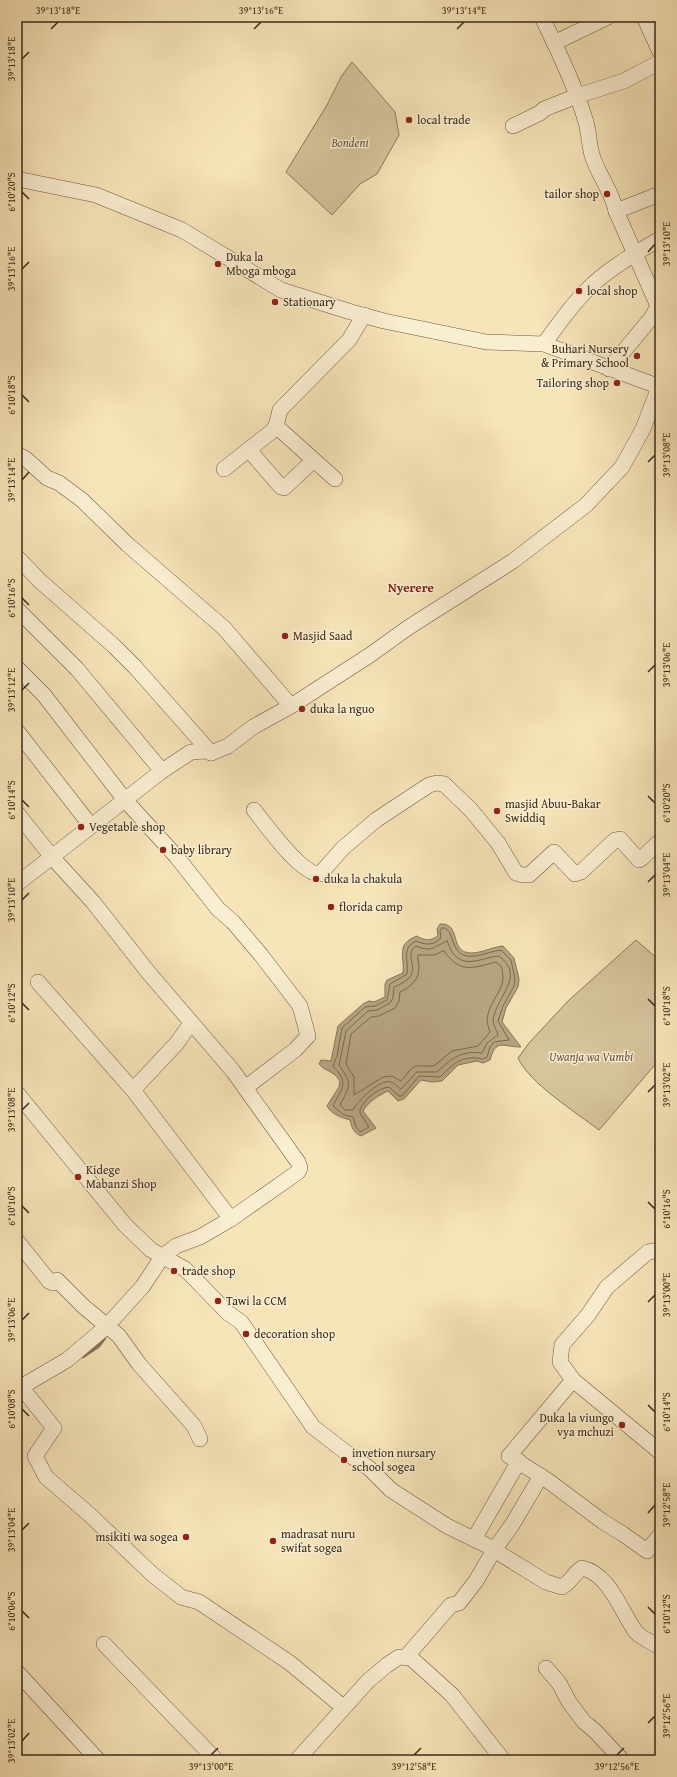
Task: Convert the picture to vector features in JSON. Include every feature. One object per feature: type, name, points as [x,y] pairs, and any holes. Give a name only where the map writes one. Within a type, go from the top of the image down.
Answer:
[{"type":"street","points":[[542,17],[577,96],[586,123],[592,156],[613,198],[616,211],[658,306],[652,317],[609,369]]},
{"type":"street","points":[[554,43],[608,17]]},
{"type":"street","points":[[644,17],[660,52]]},
{"type":"street","points":[[513,126],[540,113],[544,109],[577,96],[624,81],[660,62]]},
{"type":"street","points":[[17,179],[96,195],[182,230],[281,290],[364,316],[486,342],[544,344],[659,387],[643,428],[622,467],[586,505],[513,561],[409,627],[370,655],[291,706],[254,727],[228,746],[211,753],[205,751],[191,752],[162,771],[17,884]]},
{"type":"street","points":[[616,211],[660,194]]},
{"type":"street","points":[[544,344],[566,314],[593,284],[635,253],[660,239]]},
{"type":"street","points":[[224,469],[271,432],[276,426],[280,410],[349,340],[364,316]]},
{"type":"street","points":[[276,426],[334,479]]},
{"type":"street","points":[[249,450],[284,488],[313,461]]},
{"type":"street","points":[[17,454],[47,478],[58,483],[82,500],[127,544],[224,628],[291,706]]},
{"type":"street","points":[[17,557],[40,581],[114,646],[135,667],[211,753]]},
{"type":"street","points":[[17,609],[77,669],[162,771]]},
{"type":"street","points":[[17,668],[44,695],[125,800],[176,856],[218,909],[233,922],[262,955],[300,1006],[308,1036],[295,1050],[244,1088]]},
{"type":"street","points":[[17,731],[91,826]]},
{"type":"street","points":[[254,810],[285,850],[306,869],[315,874],[320,874],[343,848],[376,820],[429,785],[437,783],[444,784],[471,810],[498,843],[516,873],[522,876],[529,875],[554,852],[575,874],[581,872],[615,840],[620,839],[639,860],[660,841]]},
{"type":"street","points":[[17,813],[52,857],[93,902],[148,972],[244,1088],[298,1162],[300,1168],[298,1172],[231,1219],[200,1236],[176,1246],[162,1257],[142,1286],[106,1327],[67,1360],[22,1388],[54,1428],[35,1456],[46,1477],[91,1516],[152,1574],[181,1597],[199,1602],[290,1663],[343,1707]]},
{"type":"street","points":[[38,982],[133,1090],[231,1219]]},
{"type":"street","points":[[133,1090],[177,1043],[191,1023]]},
{"type":"street","points":[[17,1093],[125,1225],[151,1250],[185,1269],[228,1313],[241,1322],[313,1427],[369,1468],[391,1490],[447,1526],[494,1550],[546,1582],[562,1587],[571,1582],[575,1572],[582,1568],[590,1570],[604,1582],[622,1607],[637,1633],[660,1647]]},
{"type":"street","points":[[17,1241],[49,1281],[53,1283],[57,1280],[82,1306],[106,1327],[120,1336],[139,1364],[194,1426],[200,1439]]},
{"type":"street","points":[[660,1250],[648,1252],[607,1287],[588,1315],[562,1345],[560,1362],[573,1380],[660,1452]]},
{"type":"street","points":[[573,1380],[509,1456],[541,1476],[584,1506],[602,1521],[647,1551],[660,1535]]},
{"type":"street","points":[[474,1540],[519,1461]]},
{"type":"street","points":[[406,1657],[451,1604],[459,1603],[476,1581],[541,1476]]},
{"type":"street","points":[[104,1644],[216,1760]]},
{"type":"street","points":[[297,1760],[343,1707],[387,1665],[399,1657],[411,1658],[452,1695],[503,1760]]},
{"type":"street","points":[[546,1668],[560,1684],[569,1702],[584,1722],[595,1731],[622,1760]]},
{"type":"street","points":[[17,1672],[98,1760]]},
{"type":"green space","name":"Bondeni","points":[[352,62],[395,112],[399,135],[377,174],[360,184],[332,215],[286,172],[327,105],[341,77]]},
{"type":"green space","name":"Uwanja wa Vumbi","points":[[636,940],[660,961],[660,1059],[599,1130],[554,1097],[532,1077],[518,1058],[529,1043],[568,1001]]},
{"type":"water","points":[[440,924],[450,927],[458,945],[465,952],[474,953],[503,946],[514,958],[519,979],[518,987],[506,1008],[502,1022],[521,1047],[505,1045],[498,1046],[492,1053],[490,1060],[483,1063],[477,1061],[458,1065],[442,1081],[432,1082],[421,1080],[404,1099],[398,1101],[388,1091],[371,1102],[363,1111],[376,1128],[361,1136],[353,1130],[350,1120],[334,1114],[327,1106],[339,1087],[340,1081],[335,1075],[319,1064],[321,1060],[331,1061],[338,1026],[363,1004],[369,1001],[374,1002],[385,997],[385,984],[387,980],[403,973],[402,952],[406,943],[410,939],[417,936],[428,940],[435,938],[438,936],[437,929]]},
{"type":"waterway","points":[[83,1356],[98,1346],[104,1338]]},
{"type":"place","name":"local trade","points":[[409,120]]},
{"type":"place","name":"tailor shop","points":[[607,194]]},
{"type":"place","name":"Duka la Mboga mboga","points":[[218,264]]},
{"type":"place","name":"local shop","points":[[579,291]]},
{"type":"place","name":"Stationary","points":[[275,302]]},
{"type":"place","name":"Buhari Nursery & Primary School","points":[[637,356]]},
{"type":"place","name":"Tailoring shop","points":[[617,383]]},
{"type":"place","name":"Masjid Saad","points":[[285,636]]},
{"type":"place","name":"duka la nguo","points":[[302,709]]},
{"type":"place","name":"masjid Abuu-Bakar Swiddiq","points":[[497,811]]},
{"type":"place","name":"Vegetable shop","points":[[81,827]]},
{"type":"place","name":"baby library","points":[[163,850]]},
{"type":"place","name":"duka la chakula","points":[[316,879]]},
{"type":"place","name":"florida camp","points":[[331,907]]},
{"type":"place","name":"Kidege Mabanzi Shop","points":[[78,1177]]},
{"type":"place","name":"trade shop","points":[[174,1271]]},
{"type":"place","name":"Tawi la CCM","points":[[218,1301]]},
{"type":"place","name":"decoration shop","points":[[246,1334]]},
{"type":"place","name":"Duka la viungo vya mchuzi","points":[[622,1425]]},
{"type":"place","name":"invetion nursary school sogea","points":[[344,1460]]},
{"type":"place","name":"msikiti wa sogea","points":[[186,1537]]},
{"type":"place","name":"madrasat nuru swifat sogea","points":[[273,1541]]},
{"type":"district","name":"Nyerere","points":[[411,587]]}]
